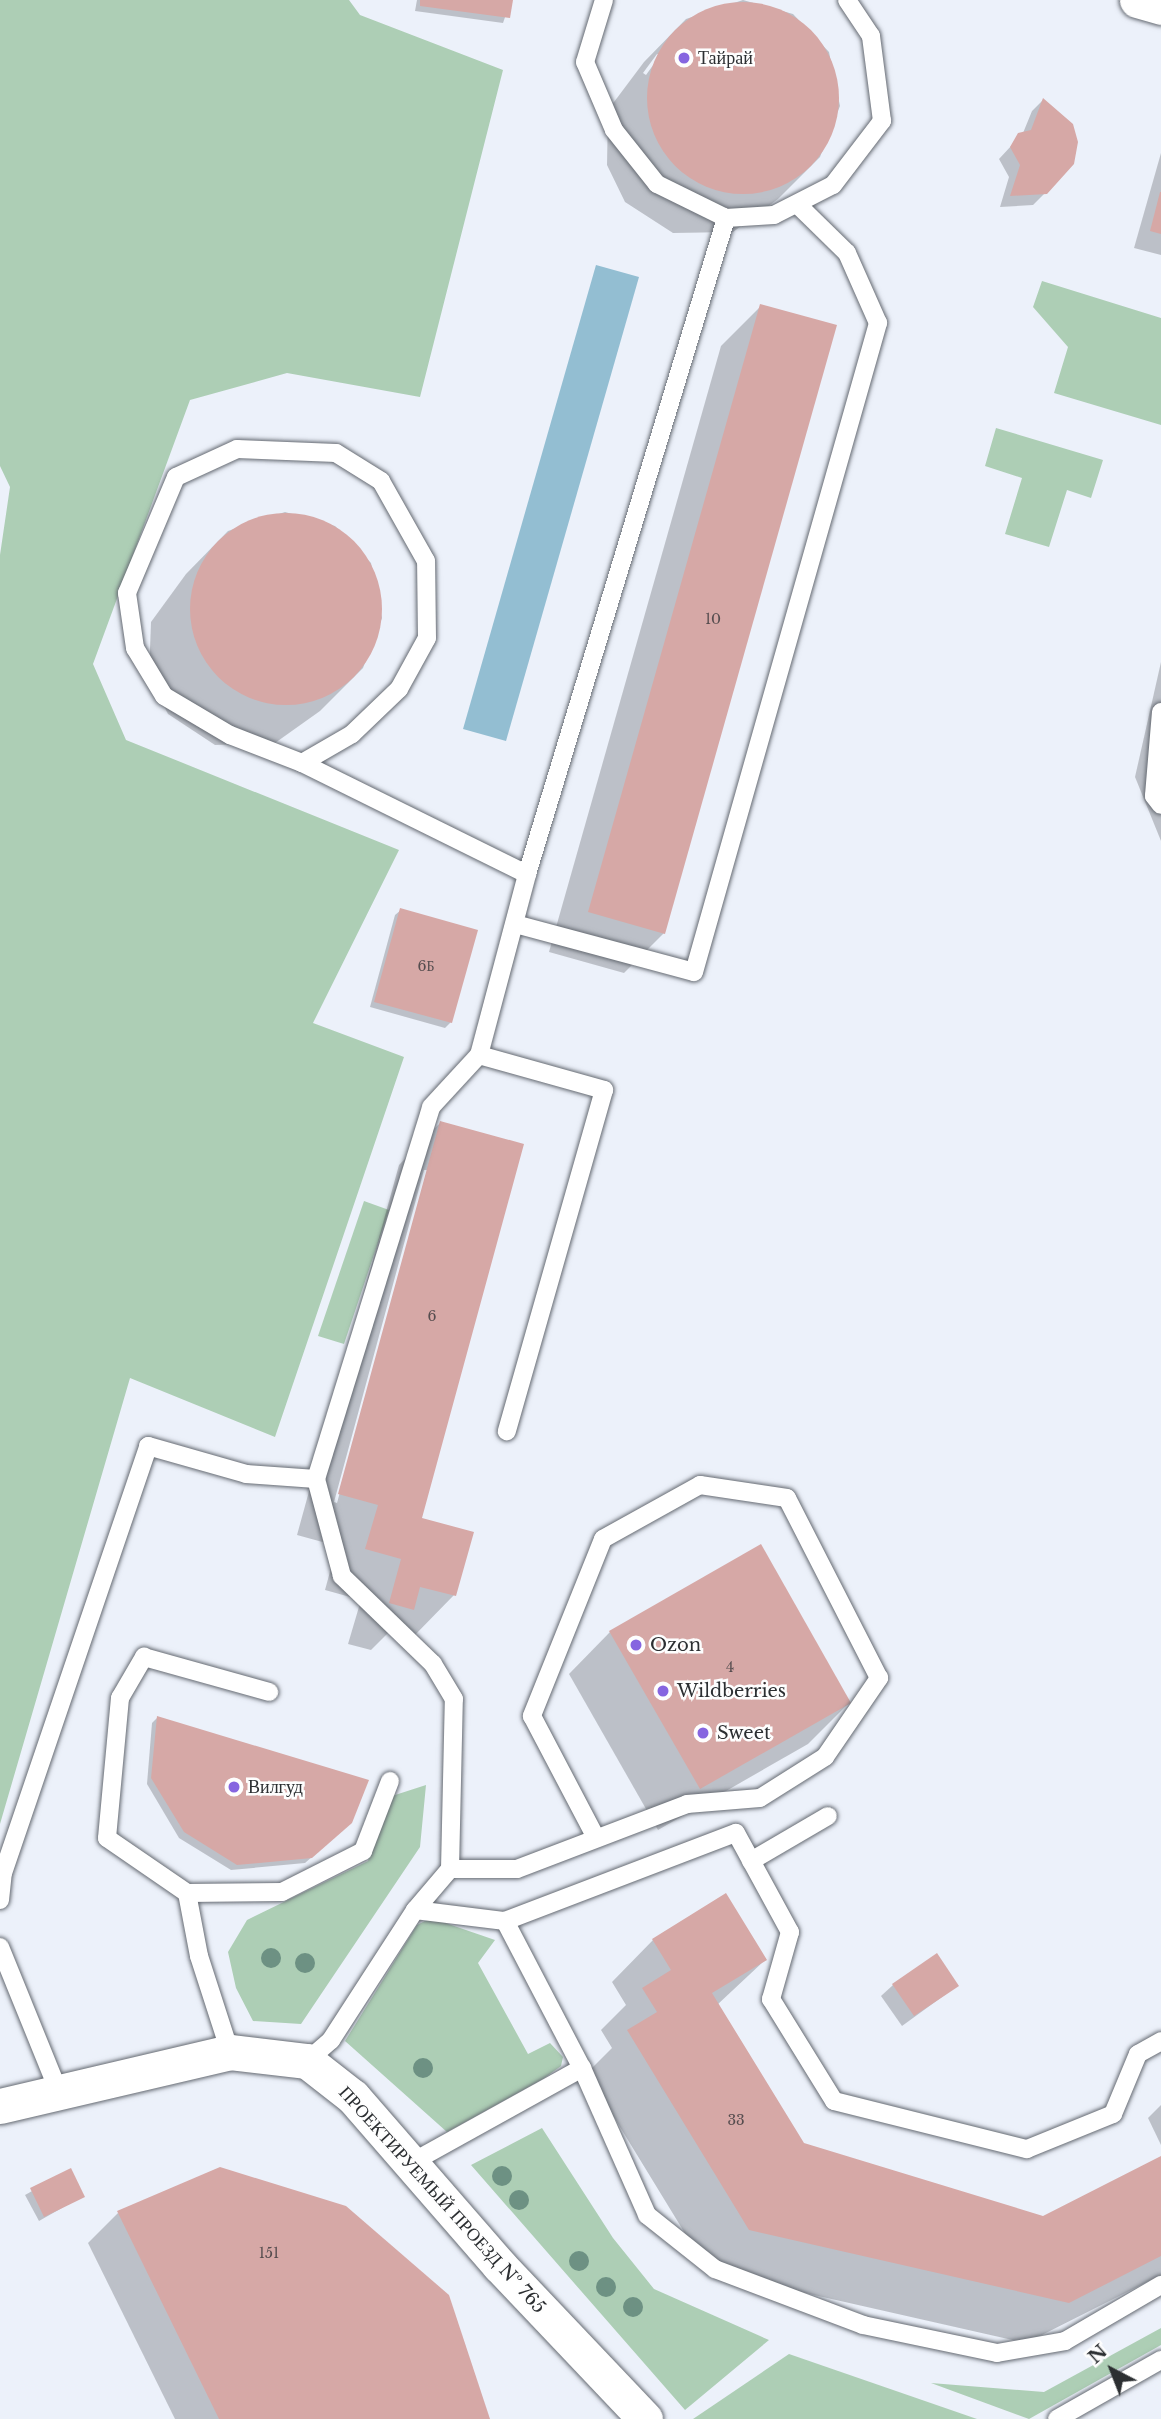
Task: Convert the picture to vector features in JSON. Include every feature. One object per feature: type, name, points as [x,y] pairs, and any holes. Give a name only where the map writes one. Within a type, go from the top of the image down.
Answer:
[{"type":"street","points":[[1137,0],[1161,7]]},
{"type":"street","points":[[0,2106],[230,2052],[307,2061]]},
{"type":"street","name":"ПРОЕКТИРУЕМЫЙ ПРОЕЗД № 765","points":[[307,2061],[353,2096],[409,2164],[645,2419]]},
{"type":"lane","points":[[604,0],[585,62],[614,130],[657,184],[726,218],[774,215],[833,185],[882,121],[871,36],[847,0]]},
{"type":"lane","points":[[514,924],[694,972],[878,323],[848,253],[797,204]]},
{"type":"lane","points":[[307,2061],[331,2040],[415,1910],[450,1869],[453,1699],[433,1664],[342,1576],[316,1479],[431,1107],[479,1055],[527,874],[726,218]]},
{"type":"lane","points":[[302,763],[352,734],[399,689],[427,638],[426,561],[381,481],[336,453],[237,449],[176,477],[127,593],[135,648],[164,696],[230,735],[302,763],[527,874]]},
{"type":"lane","points":[[1161,712],[1154,796],[1161,805]]},
{"type":"lane","points":[[479,1055],[604,1090],[507,1431]]},
{"type":"lane","points":[[0,1900],[3,1873],[148,1446],[246,1474],[316,1479]]},
{"type":"lane","points":[[450,1869],[517,1869],[687,1804],[760,1798],[825,1757],[879,1678],[786,1498],[700,1485],[603,1539],[532,1716],[596,1838]]},
{"type":"lane","points":[[270,1692],[144,1657],[120,1698],[107,1838],[187,1893],[282,1892],[363,1851],[390,1780]]},
{"type":"lane","points":[[751,1861],[828,1816]]},
{"type":"lane","points":[[415,1910],[505,1921],[736,1833],[790,1932],[771,1999],[834,2101],[1027,2149],[1113,2114],[1138,2054],[1161,2041]]},
{"type":"lane","points":[[187,1893],[200,1956],[230,2052]]},
{"type":"lane","points":[[505,1921],[583,2068],[647,2215],[715,2269],[863,2325],[997,2353],[1065,2341],[1161,2285]]},
{"type":"lane","points":[[0,1947],[59,2092]]},
{"type":"lane","points":[[409,2164],[583,2068]]},
{"type":"lane","points":[[1057,2419],[1161,2360]]},
{"type":"green space","points":[[0,0],[349,0],[360,15],[503,70],[420,397],[287,373],[190,400],[93,664],[126,740],[399,850],[313,1023],[404,1057],[275,1437],[130,1378],[0,1824],[0,555],[10,487],[0,466]]},
{"type":"green space","points":[[1042,281],[1161,318],[1161,425],[1054,393],[1068,347],[1033,307]]},
{"type":"green space","points":[[996,428],[1103,460],[1091,498],[1067,490],[1049,547],[1005,534],[1022,478],[985,466]]},
{"type":"green space","points":[[364,1201],[389,1210],[344,1344],[318,1336]]},
{"type":"green space","points":[[426,1785],[420,1847],[301,2024],[253,2021],[236,1988],[228,1952],[247,1920],[368,1861],[392,1796]]},
{"type":"green space","points":[[431,1918],[495,1940],[478,1963],[528,2054],[550,2043],[563,2057],[561,2066],[543,2079],[447,2132],[345,2041],[417,1925]]},
{"type":"green space","points":[[542,2128],[613,2238],[654,2289],[769,2340],[685,2410],[471,2165]]},
{"type":"green space","points":[[1161,2328],[1161,2345],[1029,2419],[931,2383],[1044,2392]]},
{"type":"green space","points":[[789,2354],[977,2419],[693,2419]]},
{"type":"water","points":[[596,265],[639,277],[506,741],[463,729]]},
{"type":"building","points":[[420,0],[513,0],[510,18],[420,6]]},
{"type":"building","points":[[743,2],[780,9],[811,30],[832,61],[839,98],[832,135],[811,166],[780,187],[743,194],[706,187],[675,166],[654,135],[647,98],[654,61],[675,30],[706,9]]},
{"type":"building","points":[[1043,98],[1073,124],[1078,142],[1074,164],[1047,194],[1010,196],[1020,165],[1010,147],[1018,133],[1031,130]]},
{"type":"building","points":[[1161,192],[1161,234],[1150,231]]},
{"type":"building","points":[[760,304],[837,325],[665,934],[588,912]]},
{"type":"building","points":[[286,513],[323,520],[354,541],[375,572],[382,609],[375,646],[354,677],[323,698],[286,705],[249,698],[218,677],[197,646],[190,609],[197,572],[218,541],[249,520]]},
{"type":"building","points":[[400,908],[478,930],[452,1023],[374,1002]]},
{"type":"building","points":[[440,1121],[524,1144],[422,1518],[474,1532],[456,1596],[420,1587],[414,1610],[389,1603],[401,1559],[365,1549],[378,1505],[338,1494]]},
{"type":"building","points":[[761,1544],[851,1703],[700,1789],[609,1631]]},
{"type":"building","points":[[157,1716],[369,1780],[352,1823],[312,1858],[237,1865],[184,1832],[151,1778]]},
{"type":"building","points":[[726,1893],[767,1960],[712,1993],[804,2143],[1043,2216],[1161,2156],[1161,2256],[1069,2303],[749,2230],[627,2030],[657,2012],[642,1988],[671,1970],[652,1939]]},
{"type":"building","points":[[937,1953],[959,1986],[914,2016],[892,1984]]},
{"type":"building","points":[[220,2167],[346,2206],[449,2295],[490,2419],[219,2419],[117,2211]]},
{"type":"building","points":[[71,2168],[85,2197],[44,2217],[30,2188]]},
{"type":"place","name":"Тайрай","points":[[684,58]]},
{"type":"place","name":"Ozon","points":[[636,1645]]},
{"type":"place","name":"Wildberries","points":[[663,1691]]},
{"type":"place","name":"Sweet","points":[[703,1733]]},
{"type":"place","name":"Вилгуд","points":[[234,1787]]}]
